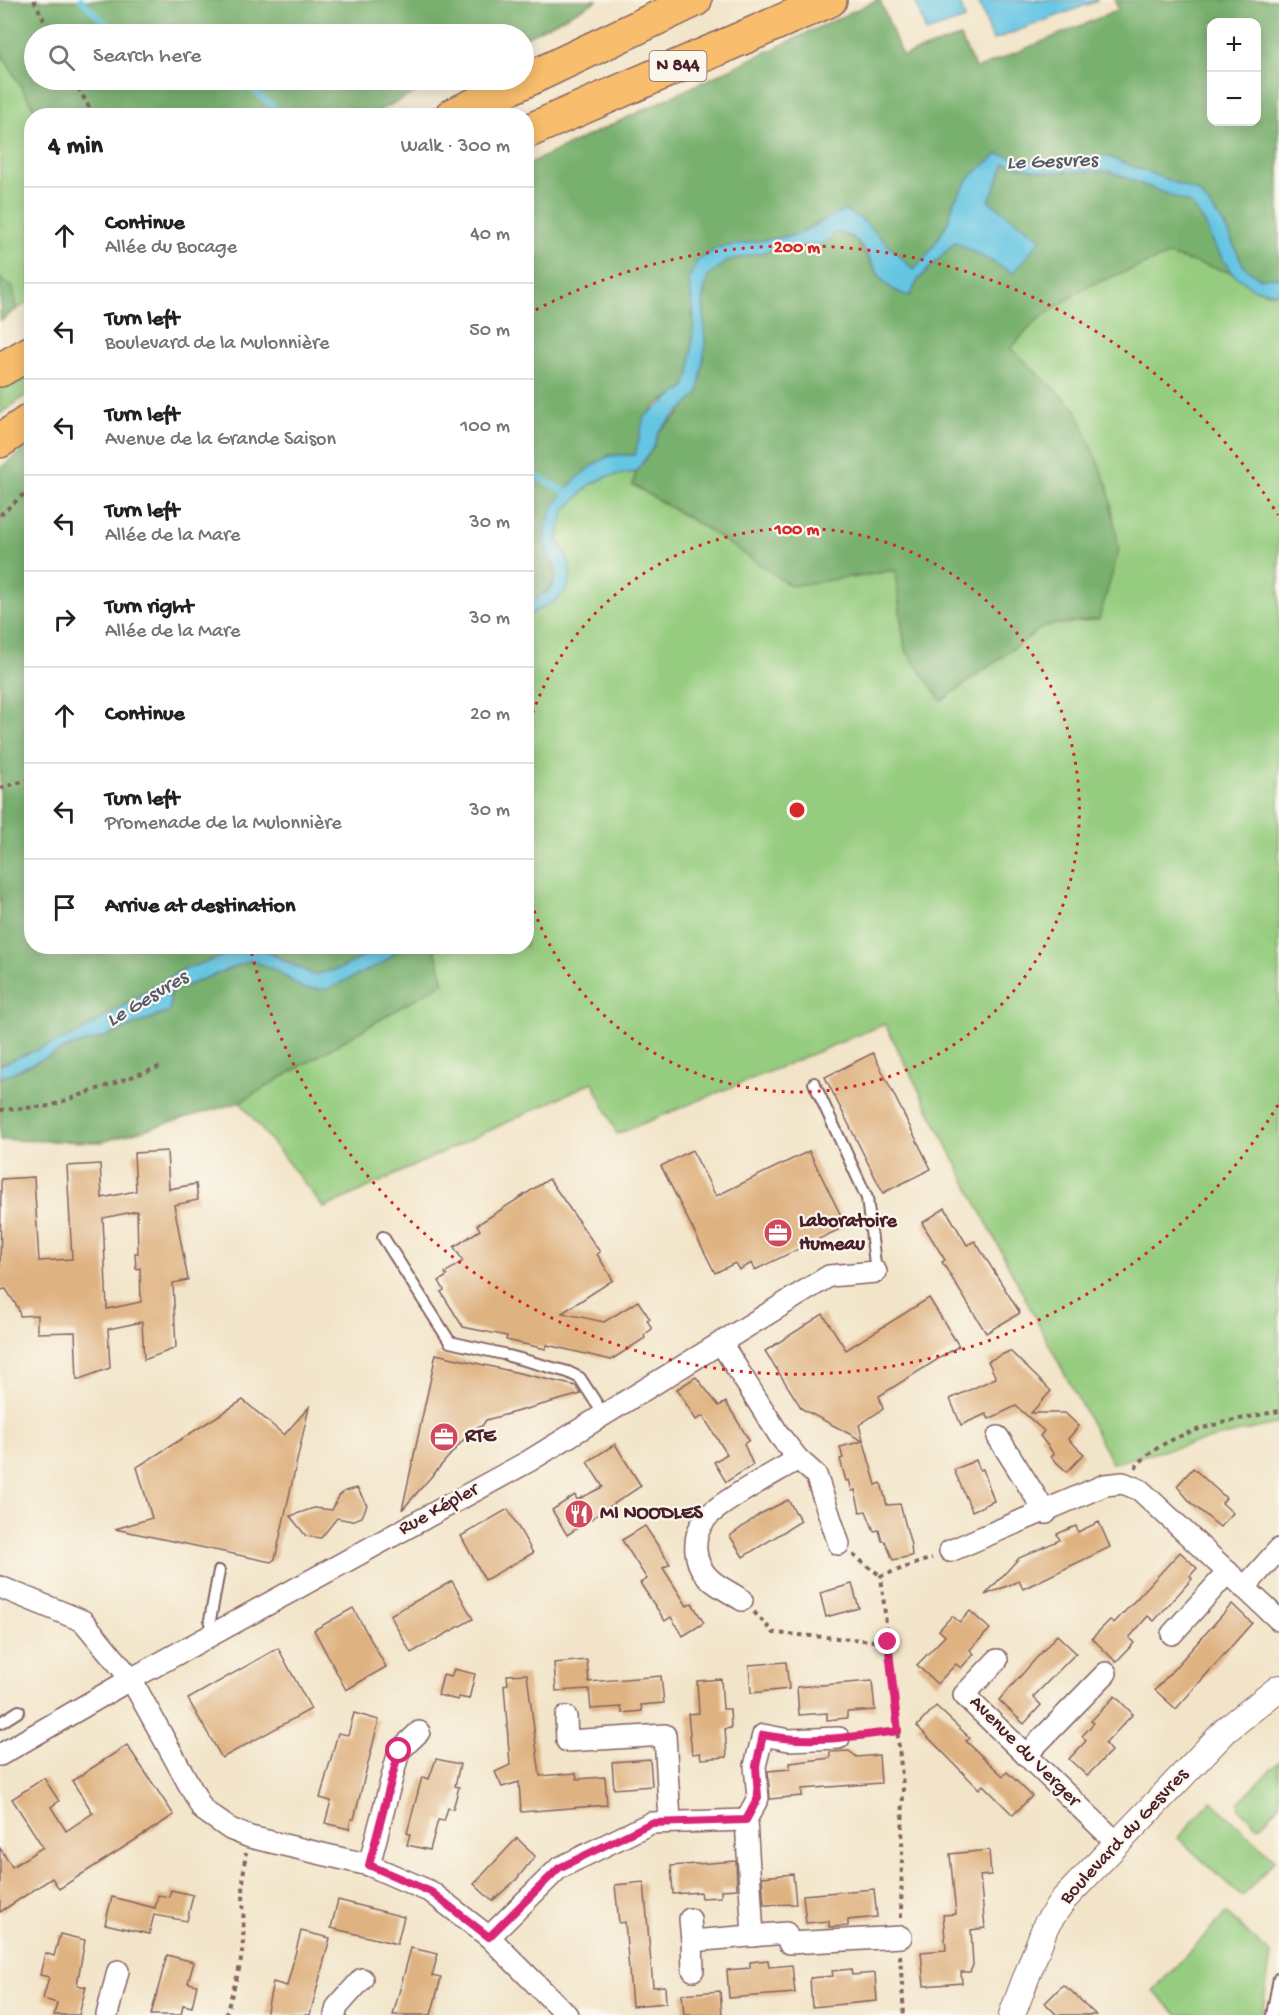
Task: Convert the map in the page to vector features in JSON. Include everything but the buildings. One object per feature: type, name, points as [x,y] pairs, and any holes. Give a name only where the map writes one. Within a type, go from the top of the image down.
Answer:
[{"type":"highway","name":"N 844","points":[[534,77],[695,0]]},
{"type":"highway","name":"N 844","points":[[534,129],[830,0]]},
{"type":"highway","name":"N 844","points":[[468,108],[506,90]]},
{"type":"highway","points":[[0,370],[24,356]]},
{"type":"highway","points":[[0,441],[24,424]]},
{"type":"street","name":"Rue Képler","points":[[0,1755],[131,1679],[529,1461],[829,1276],[876,1272]]},
{"type":"street","points":[[721,1343],[779,1435],[798,1459],[816,1475],[839,1544]]},
{"type":"street","points":[[998,1437],[1046,1513]]},
{"type":"street","points":[[742,1600],[710,1580],[701,1568],[696,1556],[696,1540],[701,1525],[713,1512],[798,1459]]},
{"type":"street","points":[[950,1551],[1046,1513],[1105,1485],[1123,1483],[1140,1490],[1279,1620]]},
{"type":"street","points":[[1244,1588],[1279,1549]]},
{"type":"street","points":[[1172,1634],[1228,1572]]},
{"type":"street","points":[[0,1587],[83,1621],[131,1679],[204,1810],[230,1829],[250,1837],[369,1865],[431,1892],[489,1937],[567,2015]]},
{"type":"street","name":"Avenue du Verger","points":[[998,1660],[964,1695],[1117,1843]]},
{"type":"street","points":[[1026,1755],[1106,1673]]},
{"type":"street","name":"Boulevard du Gesvres","points":[[1012,2015],[1046,1925],[1064,1899],[1226,1730],[1279,1688]]},
{"type":"street","points":[[566,1717],[567,1741],[665,1735],[670,1821]]},
{"type":"street","points":[[369,1865],[399,1751],[419,1732]]},
{"type":"street","points":[[753,1936],[746,1820],[758,1798],[756,1766],[763,1735],[789,1740],[840,1738]]},
{"type":"street","points":[[489,1937],[559,1868],[651,1823],[746,1820]]},
{"type":"street","points":[[690,1919],[693,1970]]},
{"type":"street","points":[[692,1941],[786,1934],[789,1943],[901,1938]]},
{"type":"street","points":[[107,2015],[118,1971]]},
{"type":"street","points":[[335,2015],[337,2007],[362,1979]]},
{"type":"lane","points":[[814,1083],[867,1197],[876,1272]]},
{"type":"lane","points":[[383,1237],[450,1342],[568,1372],[580,1378],[604,1415]]},
{"type":"lane","points":[[215,1633],[210,1620],[219,1571]]},
{"type":"lane","points":[[0,1723],[20,1711]]},
{"type":"lane","points":[[1272,2015],[1279,1978]]},
{"type":"path","points":[[34,0],[46,24]]},
{"type":"path","points":[[80,90],[90,108]]},
{"type":"path","points":[[0,515],[24,494]]},
{"type":"path","points":[[0,788],[24,781]]},
{"type":"path","points":[[0,1110],[50,1106],[162,1066]]},
{"type":"path","points":[[1123,1483],[1146,1454],[1191,1433],[1279,1411]]},
{"type":"path","points":[[839,1544],[881,1576],[903,1786],[901,1938],[904,2015]]},
{"type":"path","points":[[881,1576],[950,1551]]},
{"type":"path","points":[[742,1600],[774,1633],[888,1642]]},
{"type":"path","points":[[840,1738],[898,1731]]},
{"type":"path","points":[[226,2015],[242,1953],[242,1877],[250,1837]]},
{"type":"green space","points":[[0,0],[598,0],[534,33],[534,24],[24,24],[24,90],[421,90],[384,108],[34,108],[0,51]]},
{"type":"green space","points":[[877,0],[880,0],[902,56],[960,37],[976,69],[1118,10],[1115,0],[1279,0],[1279,277],[1259,278],[1243,265],[1223,223],[1199,192],[1106,156],[1038,162],[998,154],[971,176],[954,201],[948,222],[932,249],[914,270],[901,258],[819,222],[796,235],[717,248],[689,279],[693,350],[692,364],[685,386],[678,393],[661,401],[650,412],[635,455],[610,455],[572,483],[555,507],[545,549],[554,568],[555,576],[550,587],[534,599],[534,161]]},
{"type":"green space","points":[[0,51],[34,108],[24,108],[24,305],[16,310],[13,288],[0,279]]},
{"type":"green space","points":[[1004,163],[1044,172],[1109,171],[1190,203],[1205,223],[1212,242],[1232,273],[1168,255],[1086,287],[1036,321],[1011,348],[1076,410],[1108,487],[1119,550],[1099,619],[1044,626],[941,701],[905,649],[895,570],[791,586],[707,529],[633,485],[636,472],[654,446],[659,431],[680,414],[705,348],[703,297],[708,276],[729,260],[782,248],[823,244],[837,232],[855,239],[879,275],[910,296],[918,280],[955,242],[960,243],[988,201]]},
{"type":"green space","points":[[1168,255],[1218,267],[1233,273],[1254,288],[1266,293],[1279,292],[1279,1423],[1112,1463],[885,1024],[617,1134],[593,1082],[324,1208],[240,1102],[444,982],[436,954],[534,954],[534,610],[567,554],[557,540],[565,510],[591,484],[609,476],[636,472],[633,485],[707,529],[853,578],[895,570],[905,649],[942,701],[1044,626],[1099,619],[1076,410],[1010,348],[1036,321],[1086,287]]},
{"type":"green space","points":[[0,279],[13,288],[16,310],[0,321]]},
{"type":"green space","points":[[24,371],[24,396],[0,414],[0,386]]},
{"type":"green space","points":[[24,450],[24,954],[229,954],[182,970],[79,1033],[0,1065],[0,468]]},
{"type":"green space","points":[[272,954],[369,954],[342,968],[313,975]]},
{"type":"green space","points":[[393,954],[436,954],[444,982],[240,1102],[102,1142],[0,1140],[0,1078],[70,1047],[101,1038],[169,1012],[170,992],[251,960],[275,970],[304,989],[383,963]]},
{"type":"green space","points":[[1279,1761],[1279,1806],[1261,1825],[1256,1825],[1239,1808],[1239,1802]]},
{"type":"green space","points":[[1211,1801],[1275,1860],[1242,1897],[1178,1838]]},
{"type":"green space","points":[[1226,1913],[1271,1954],[1262,2015],[1178,2015],[1153,1991]]},
{"type":"water","points":[[959,0],[965,19],[926,32],[916,2]]},
{"type":"water","points":[[978,0],[1097,0],[1097,1],[993,40]]},
{"type":"water","name":"Le Gesvres","points":[[998,154],[1038,162],[1106,156],[1199,192],[1223,223],[1243,265],[1259,278],[1279,277],[1279,292],[1252,288],[1232,273],[1212,242],[1205,223],[1190,203],[1109,171],[1044,172],[1005,163],[989,201],[1041,239],[1013,273],[955,242],[918,280],[910,296],[898,292],[882,279],[855,239],[837,232],[823,244],[782,248],[729,260],[708,276],[703,297],[705,348],[698,394],[659,431],[654,446],[636,472],[609,476],[591,484],[565,510],[557,540],[569,563],[570,579],[563,594],[555,601],[534,612],[534,600],[552,587],[556,577],[556,569],[545,547],[545,533],[554,506],[573,482],[596,463],[611,456],[635,455],[644,417],[685,387],[690,373],[694,317],[689,279],[697,261],[717,248],[796,235],[844,210],[860,218],[914,270],[932,249],[948,222],[954,201],[971,176]]},
{"type":"water","name":"Le Gesvres","points":[[229,954],[272,954],[313,975],[342,968],[367,954],[393,954],[383,963],[328,989],[304,989],[275,970],[251,960],[170,992],[170,1011],[101,1038],[70,1047],[0,1078],[0,1065],[79,1033],[182,970]]},
{"type":"waterway","points":[[81,0],[106,24]]},
{"type":"waterway","points":[[253,90],[275,108]]},
{"type":"waterway","points":[[534,475],[566,492],[567,498]]},
{"type":"place","name":"Laboratoire Humeau","points":[[778,1233]]},
{"type":"place","name":"RTE","points":[[444,1437]]},
{"type":"place","name":"MI NOODLES","points":[[579,1514]]},
{"type":"route","points":[[399,1751],[369,1865],[431,1892],[489,1937],[559,1868],[651,1823],[746,1820],[758,1798],[756,1766],[763,1735],[789,1740],[840,1738],[898,1731],[888,1642]]}]
